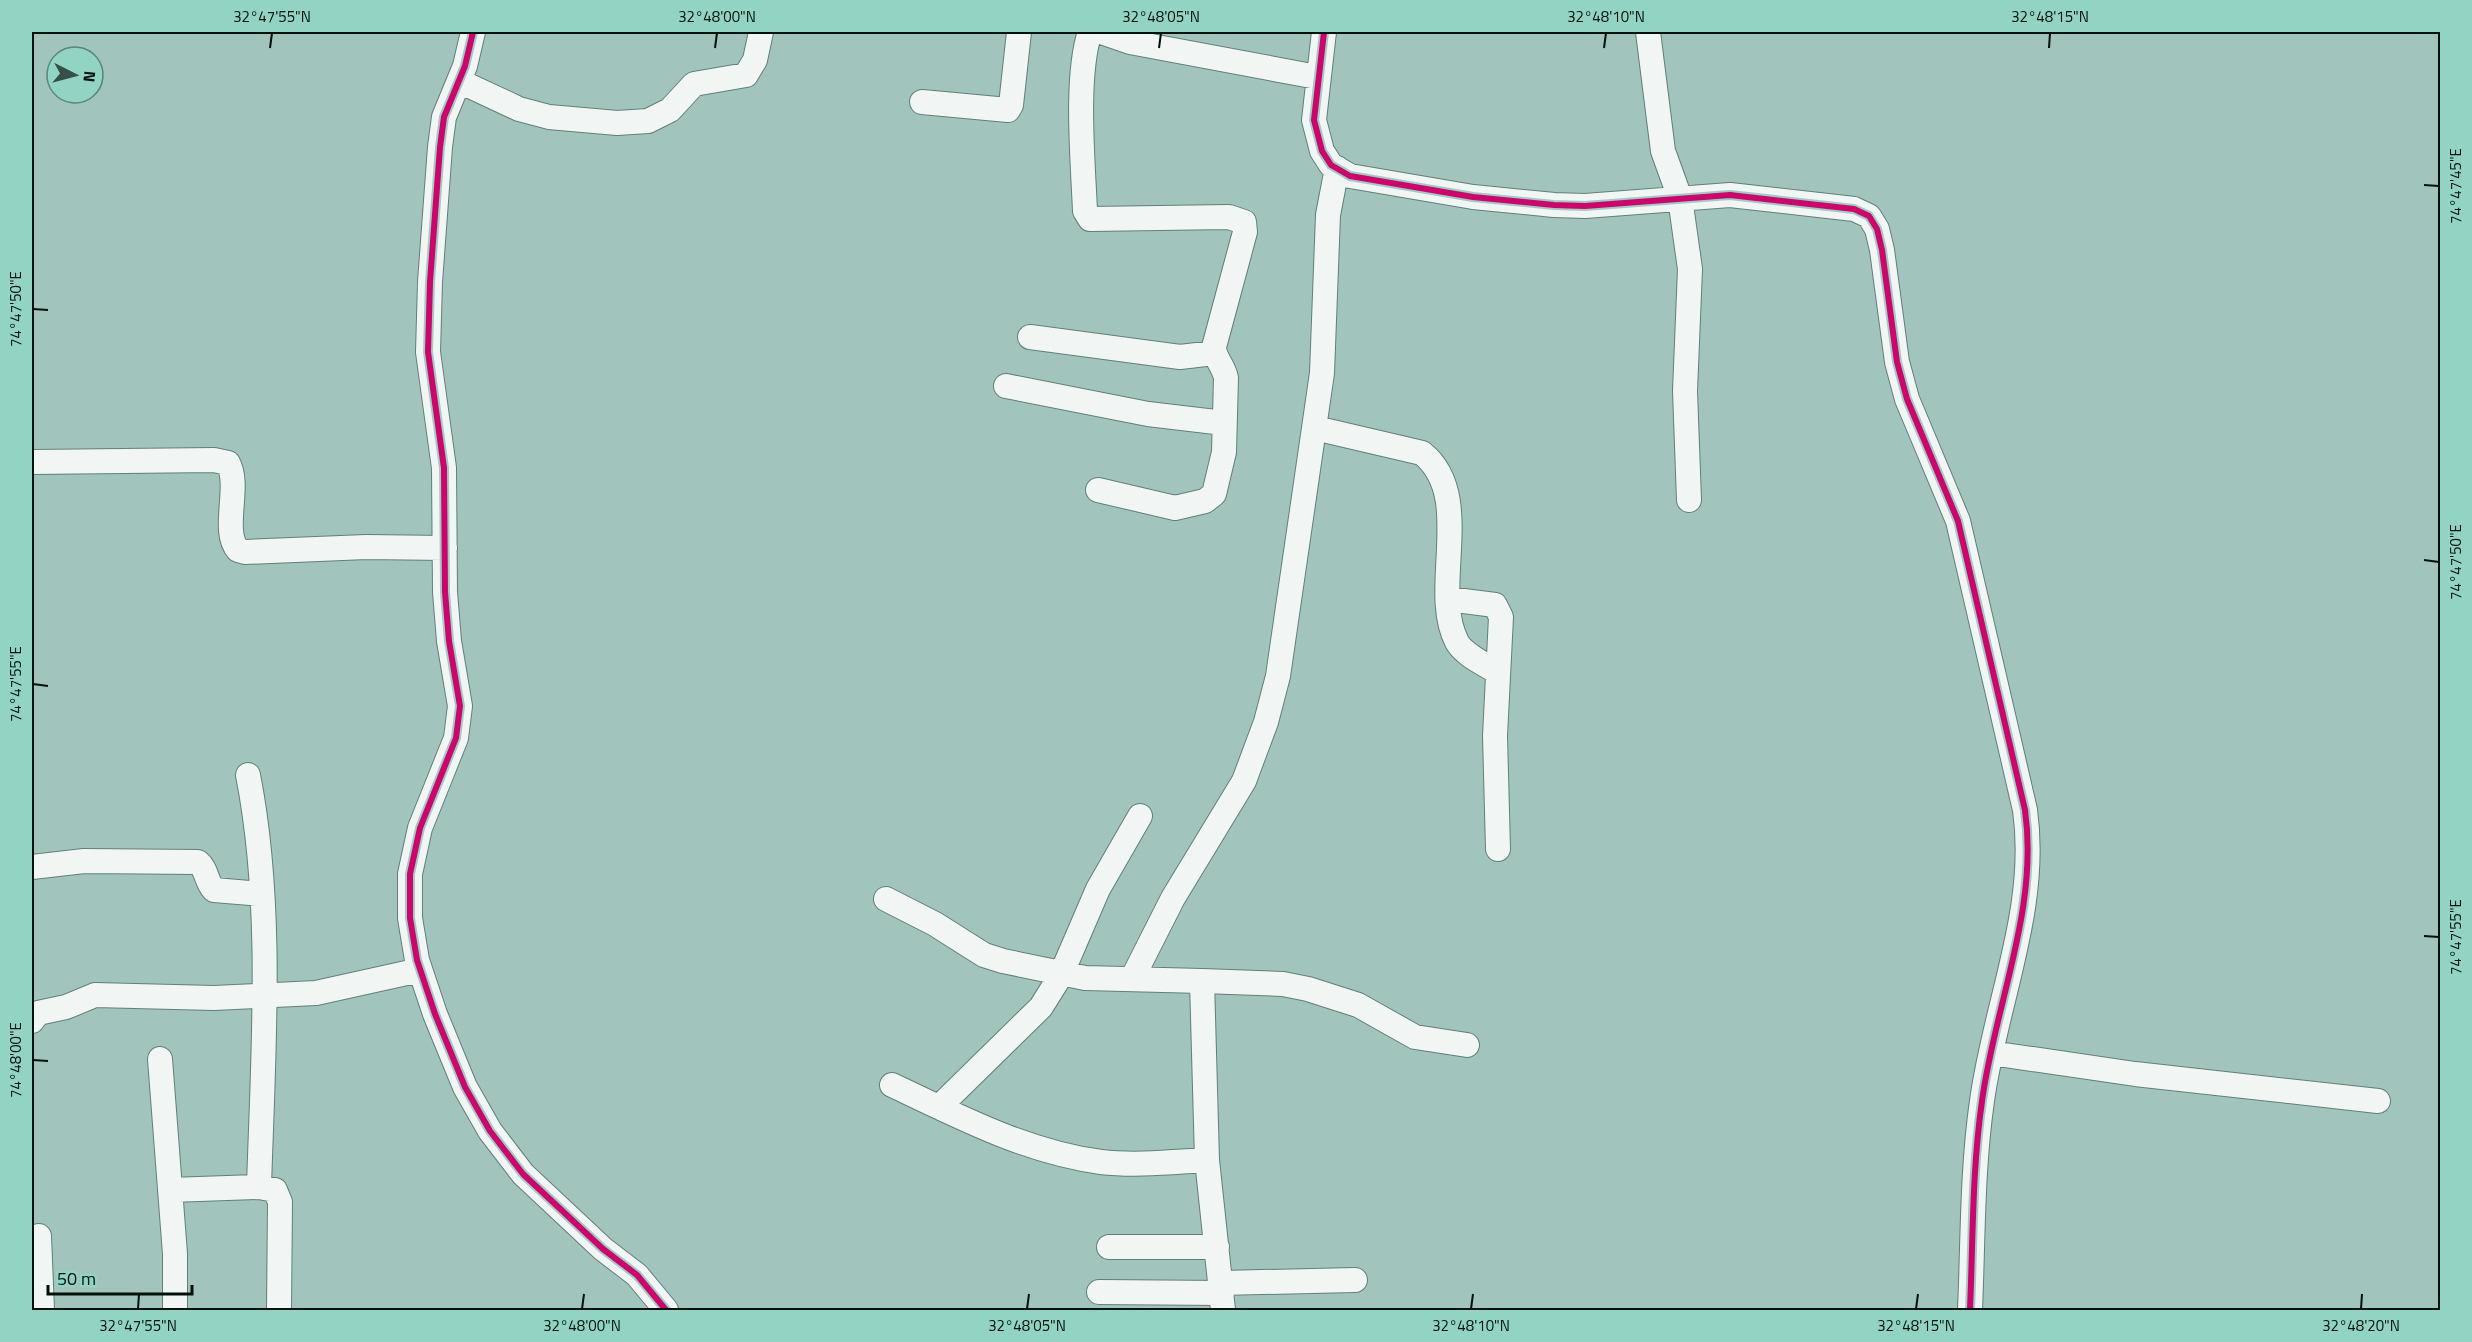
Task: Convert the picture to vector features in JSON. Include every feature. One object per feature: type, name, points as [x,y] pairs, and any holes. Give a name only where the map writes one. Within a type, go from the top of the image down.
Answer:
[{"type":"street","points":[[473,32],[459,81],[444,117],[429,293],[428,352],[444,468],[449,641],[460,706],[456,738],[420,828],[410,874],[410,918],[420,970],[435,1014],[465,1087],[490,1131],[523,1174],[603,1249],[637,1275],[658,1309]]},
{"type":"street","points":[[459,81],[519,109],[549,117],[617,123],[648,122],[670,110],[694,84],[746,75],[755,60],[761,32]]},
{"type":"street","points":[[922,102],[1008,110],[1011,105],[1019,32]]},
{"type":"street","points":[[1090,32],[1085,58],[1082,115],[1085,211],[1090,219],[1229,217],[1244,222],[1245,232],[1214,353]]},
{"type":"street","points":[[1101,32],[1130,42],[1303,73]]},
{"type":"street","points":[[1324,32],[1303,73],[1323,151],[1331,165],[1350,176],[1473,196],[1554,205],[1585,206],[1730,195],[1854,209],[1869,216],[1877,230],[1890,299],[1897,362],[1907,399],[1958,521],[2022,798],[2029,840],[2021,923],[1982,1100],[1975,1169],[1970,1311]]},
{"type":"street","points":[[1647,32],[1663,151],[1680,198],[1690,269],[1684,391],[1689,500]]},
{"type":"street","points":[[1133,977],[1173,898],[1244,782],[1255,756],[1278,676],[1323,364],[1328,215],[1337,168]]},
{"type":"street","points":[[1030,337],[1180,357],[1214,353]]},
{"type":"street","points":[[1098,490],[1175,508],[1205,501],[1214,494],[1220,479],[1226,378],[1224,366],[1214,353]]},
{"type":"street","points":[[1006,386],[1148,414],[1224,423]]},
{"type":"street","points":[[1314,428],[1422,453],[1435,463],[1444,488],[1451,532],[1448,599],[1457,643],[1497,672]]},
{"type":"street","points":[[32,462],[214,460],[228,463],[232,476],[232,539],[238,550],[245,552],[366,547],[445,548]]},
{"type":"street","points":[[1448,599],[1495,604],[1500,610],[1497,672],[1498,849]]},
{"type":"street","points":[[248,775],[257,819],[264,996],[260,1187]]},
{"type":"street","points":[[939,1107],[1041,1007],[1061,975],[1098,888],[1140,816]]},
{"type":"street","points":[[32,867],[84,861],[198,861],[203,865],[208,885],[214,890],[261,894]]},
{"type":"street","points":[[886,899],[993,958],[1061,975],[1085,978],[1133,977],[1283,984],[1308,989],[1358,1005],[1415,1037],[1467,1045]]},
{"type":"street","points":[[32,1021],[38,1013],[95,995],[264,996],[316,993],[420,970]]},
{"type":"street","points":[[1202,981],[1207,1160],[1222,1296]]},
{"type":"street","points":[[1991,1053],[2135,1074],[2378,1101]]},
{"type":"street","points":[[160,1059],[170,1190],[175,1311]]},
{"type":"street","points":[[892,1085],[996,1134],[1056,1154],[1125,1163],[1207,1160]]},
{"type":"street","points":[[170,1190],[260,1187],[275,1190],[280,1202],[279,1311]]},
{"type":"street","points":[[39,1236],[42,1311]]},
{"type":"street","points":[[1109,1247],[1217,1247]]},
{"type":"street","points":[[1099,1292],[1222,1296],[1355,1280]]},
{"type":"cycle path","points":[[473,32],[465,66],[444,117],[430,282],[428,352],[444,468],[445,592],[449,641],[460,706],[456,738],[420,828],[410,874],[410,918],[417,960],[435,1014],[465,1087],[490,1131],[523,1174],[603,1249],[637,1275],[666,1310]]},
{"type":"cycle path","points":[[1324,32],[1314,120],[1322,151],[1331,165],[1350,176],[1473,197],[1554,205],[1585,206],[1730,195],[1854,209],[1869,216],[1877,229],[1882,250],[1897,362],[1907,399],[1958,521],[2025,810],[2028,847],[2021,920],[1988,1065],[1979,1127],[1970,1310]]}]
